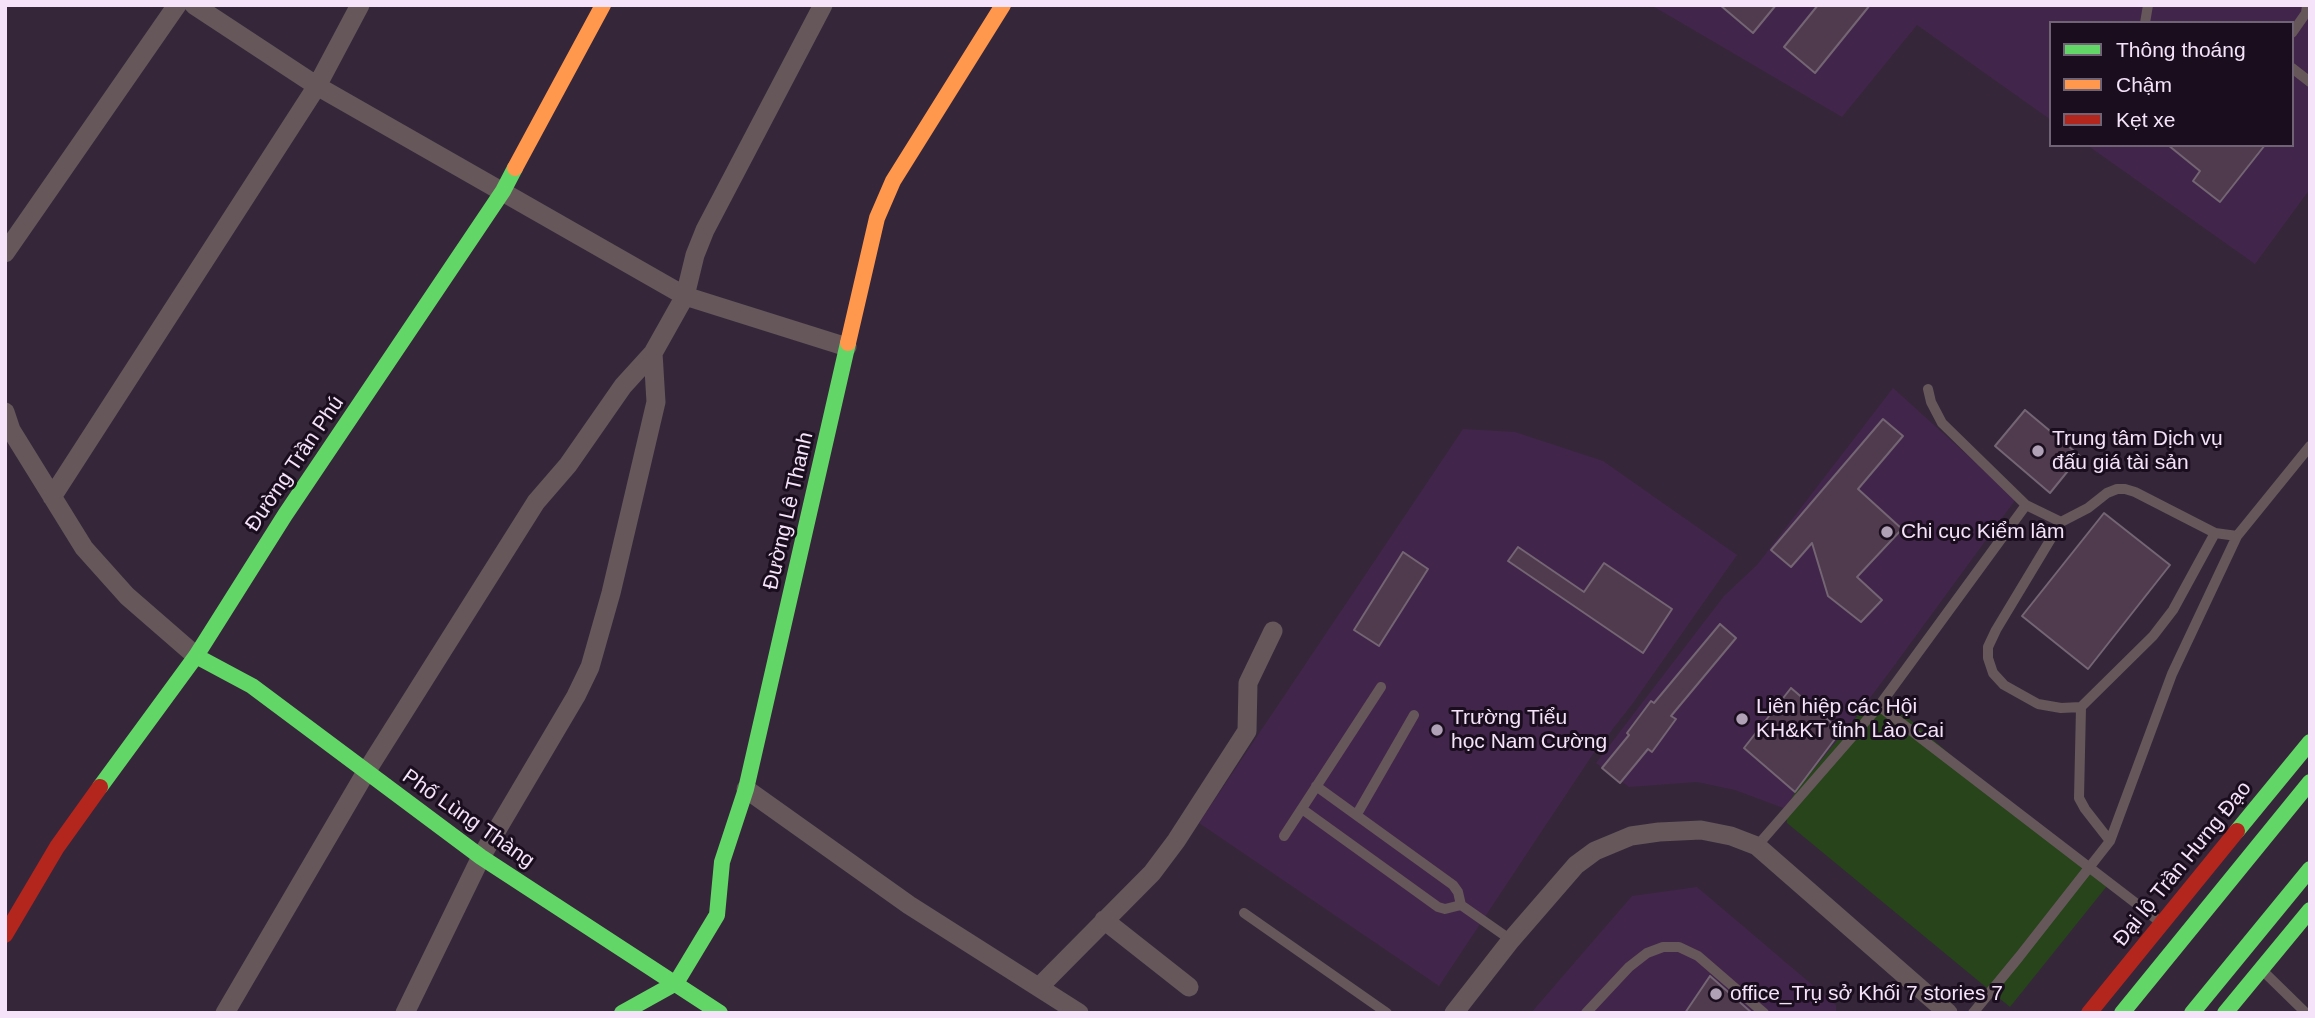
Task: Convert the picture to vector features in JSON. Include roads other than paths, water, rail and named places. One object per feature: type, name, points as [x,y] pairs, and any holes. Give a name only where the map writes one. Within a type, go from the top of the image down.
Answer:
[{"type":"main road","name":"Đường Trần Phú","points":[[5,936],[57,847],[196,656],[285,515],[503,191],[603,5]]},
{"type":"main road","name":"Đường Lê Thanh","points":[[622,1013],[676,983],[717,915],[722,862],[747,789],[877,218],[893,181],[1003,5]]},
{"type":"main road","name":"Phố Lùng Thàng","points":[[196,656],[252,685],[481,857],[720,1013]]},
{"type":"main road","name":"Đại lộ Trần Hưng Đạo","points":[[2089,1013],[2310,742]]},
{"type":"main road","points":[[2122,1013],[2310,782]]},
{"type":"main road","points":[[2192,1013],[2310,869]]},
{"type":"main road","points":[[2225,1013],[2310,910]]},
{"type":"street","points":[[5,253],[177,5]]},
{"type":"street","points":[[194,5],[317,86],[685,296],[847,347]]},
{"type":"street","points":[[52,497],[317,86],[360,5]]},
{"type":"street","points":[[225,1013],[366,772],[536,502],[568,465],[623,386],[653,353],[685,296],[695,255],[705,230],[823,5]]},
{"type":"street","points":[[405,1013],[481,857],[576,696],[590,667],[611,593],[656,402],[653,353]]},
{"type":"street","points":[[5,412],[11,430],[85,548],[127,596],[196,656]]},
{"type":"street","points":[[1039,987],[1153,873],[1247,731],[1248,682],[1273,631]]},
{"type":"street","points":[[747,789],[909,905],[1079,1013]]},
{"type":"street","points":[[1454,1013],[1511,940],[1576,865],[1595,851],[1631,836],[1701,830],[1731,836],[1757,846],[1948,1013]]},
{"type":"street","points":[[1104,920],[1189,988]]},
{"type":"lane","points":[[2294,30],[2307,5]]},
{"type":"lane","points":[[2294,70],[2310,82]]},
{"type":"lane","points":[[1928,389],[1931,402],[1942,423],[2026,505],[2061,522]]},
{"type":"lane","points":[[1973,1013],[2110,841],[2172,674],[2237,536],[2310,446]]},
{"type":"lane","points":[[2216,533],[2173,610],[2153,636],[2081,707],[2061,708],[2038,704],[2004,685],[1993,673],[1987,658],[1988,646],[2061,522],[2088,508],[2107,493],[2117,489],[2135,492],[2216,533],[2237,536]]},
{"type":"lane","points":[[1757,846],[1879,706],[2026,505]]},
{"type":"lane","points":[[1284,836],[1381,687]]},
{"type":"lane","points":[[1879,706],[2162,923]]},
{"type":"lane","points":[[2081,707],[2079,798],[2110,841]]},
{"type":"lane","points":[[1357,814],[1414,715]]},
{"type":"lane","points":[[1316,786],[1453,885],[1461,905],[1511,940]]},
{"type":"lane","points":[[1302,809],[1438,907],[1445,909],[1461,905]]},
{"type":"lane","points":[[1244,913],[1387,1013]]},
{"type":"lane","points":[[1587,1013],[1607,988],[1647,953],[1663,947],[1679,947],[1698,956],[1764,1013]]},
{"type":"lane","points":[[2261,969],[2305,1013]]},
{"type":"place","name":"Trung tâm Dịch vụ đấu giá tài sản","points":[[2038,451]]},
{"type":"place","name":"Chi cục Kiểm lâm","points":[[1887,532]]},
{"type":"place","name":"Liên hiệp các Hội KH&KT tỉnh Lào Cai","points":[[1742,719]]},
{"type":"place","name":"Trường Tiểu học Nam Cường","points":[[1437,730]]},
{"type":"place","name":"office_Trụ sở Khối 7 stories 7","points":[[1716,994]]}]
